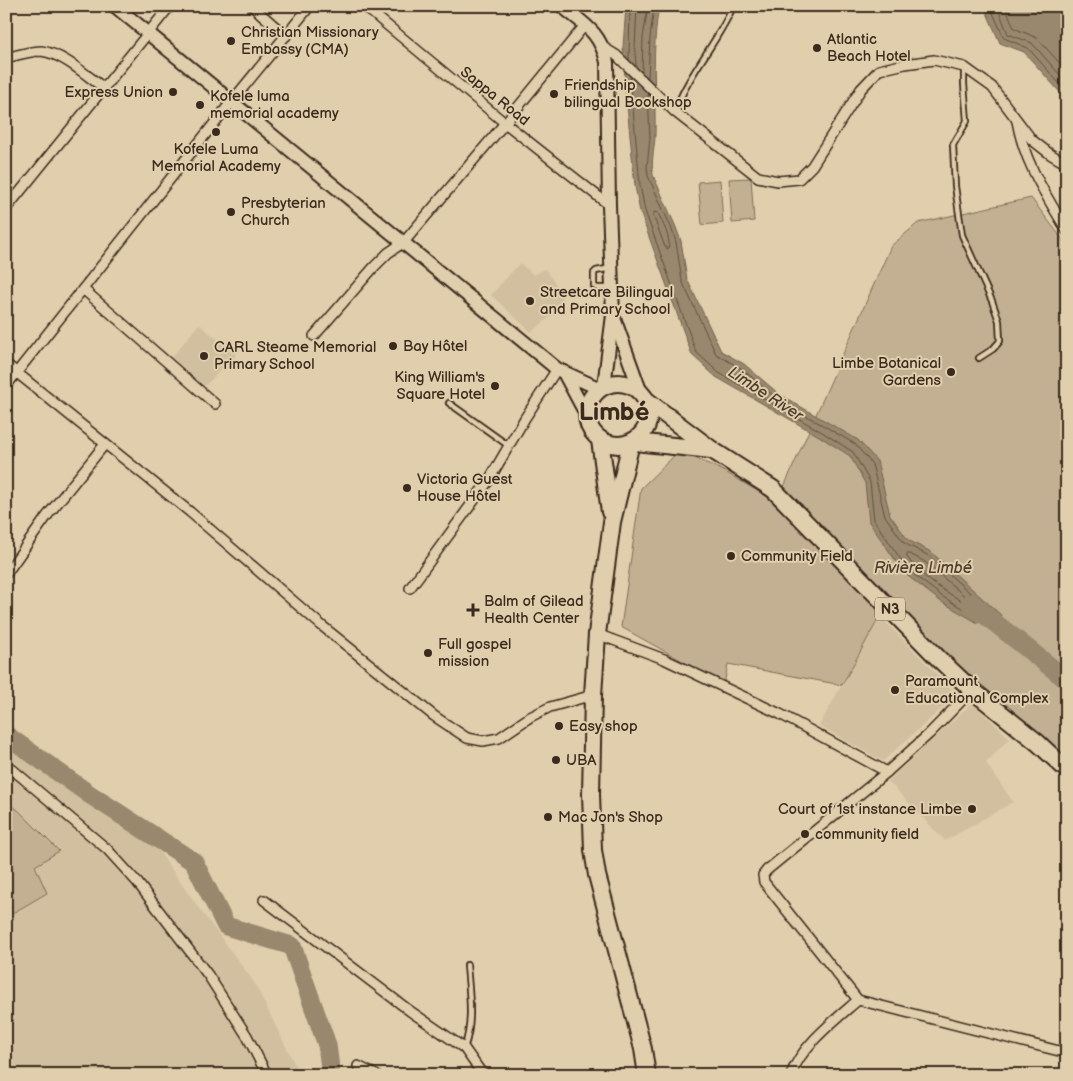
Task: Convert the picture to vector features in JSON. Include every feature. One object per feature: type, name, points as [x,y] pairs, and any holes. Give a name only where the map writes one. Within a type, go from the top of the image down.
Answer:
[{"type":"highway","points":[[614,383],[633,387],[712,450],[633,442],[615,446],[600,440],[592,433],[586,414],[588,404],[593,396],[602,388],[614,383]]},
{"type":"highway","points":[[644,396],[650,411],[649,423],[644,434],[633,442],[612,522],[597,634],[593,694],[591,794],[593,850],[597,875],[643,1049],[647,1075]]},
{"type":"highway","points":[[600,440],[612,522]]},
{"type":"highway","name":"N3","points":[[712,450],[773,489],[939,659],[972,690],[1038,743],[1067,770]]},
{"type":"street","points":[[115,6],[560,371],[602,388],[613,316],[607,62],[603,47],[596,35],[562,6]]},
{"type":"street","points":[[6,209],[170,6]]},
{"type":"street","points":[[252,6],[286,36]]},
{"type":"street","points":[[6,386],[232,101],[310,6]]},
{"type":"street","name":"Sappa Road","points":[[364,6],[505,123],[609,205]]},
{"type":"street","points":[[314,336],[374,267],[388,253],[404,242],[505,123],[584,25]]},
{"type":"street","points":[[603,47],[616,54],[675,112],[758,177],[778,181],[799,179],[812,166],[861,89],[879,70],[934,60],[964,67],[992,87],[1032,140],[1067,164]]},
{"type":"street","points":[[6,58],[42,51],[63,59],[104,88]]},
{"type":"street","points":[[1016,118],[1021,142],[1033,173],[1067,231]]},
{"type":"street","points":[[83,289],[215,404]]},
{"type":"street","points":[[613,316],[644,396]]},
{"type":"street","points":[[6,364],[190,512],[321,625],[434,716],[467,738],[483,741],[499,738],[530,717],[550,707],[593,694]]},
{"type":"street","points":[[560,371],[586,414]]},
{"type":"street","points":[[410,588],[479,494],[510,446],[525,418],[560,371]]},
{"type":"street","points":[[6,574],[47,516],[105,444]]},
{"type":"street","points":[[597,634],[682,667],[780,714],[887,772]]},
{"type":"street","points":[[972,690],[929,734],[887,772],[767,870],[763,875],[764,882],[858,1000],[1067,1053]]},
{"type":"street","points":[[6,764],[108,849],[137,882],[208,975],[247,1036],[267,1075]]},
{"type":"street","points":[[264,900],[410,1011],[464,1048],[483,1075]]},
{"type":"street","points":[[791,1075],[794,1067],[811,1045],[858,1000]]},
{"type":"street","points":[[358,1066],[376,1075]]},
{"type":"lane","points":[[675,112],[679,100],[692,76],[732,11]]},
{"type":"lane","points":[[964,67],[967,121],[953,145],[955,186],[962,235],[992,300],[999,321],[1000,341],[993,349],[979,358]]},
{"type":"lane","points":[[611,268],[594,273],[594,286],[597,288],[612,288]]},
{"type":"lane","points":[[449,403],[510,446]]},
{"type":"lane","points":[[464,1048],[469,1036],[470,1000],[467,965]]},
{"type":"shaded area","points":[[751,178],[754,221],[732,223],[729,179]]},
{"type":"shaded area","points":[[720,180],[723,223],[702,225],[698,182]]},
{"type":"shaded area","name":"Limbe Botanical Gardens","points":[[1031,198],[1067,245],[1067,778],[939,659],[779,498],[891,246],[918,223]]},
{"type":"shaded area","name":"Streetcare Bilingual and Primary School","points":[[520,263],[534,275],[545,269],[562,293],[562,308],[531,332],[491,295]]},
{"type":"shaded area","name":"CARL Steame Memorial Primary School","points":[[199,324],[236,355],[205,386],[171,358]]},
{"type":"shaded area","name":"Community Field","points":[[679,451],[720,469],[773,500],[887,611],[880,616],[842,685],[728,664],[724,684],[621,627],[641,488]]},
{"type":"shaded area","name":"Paramount Educational Complex","points":[[880,616],[957,695],[883,761],[819,726]]},
{"type":"shaded area","points":[[972,703],[1010,738],[986,763],[1013,802],[945,841],[888,781]]},
{"type":"shaded area","points":[[6,735],[146,832],[187,892],[254,982],[300,1075],[6,1075],[6,917],[46,893],[35,866],[18,810],[6,803]]},
{"type":"shaded area","points":[[6,803],[18,810],[59,851],[35,866],[47,893],[6,917]]},
{"type":"water","name":"Rivière Limbé","points":[[626,6],[659,6],[654,55],[655,137],[652,161],[653,175],[681,241],[687,279],[721,351],[744,364],[779,394],[858,440],[877,461],[890,515],[908,540],[931,552],[1002,616],[978,623],[940,601],[904,573],[869,522],[865,483],[850,456],[716,377],[692,355],[640,212],[635,186],[623,47]]},
{"type":"water","points":[[984,6],[1067,6],[1067,100],[1024,52],[1000,43]]},
{"type":"waterway","name":"Limbe River","points":[[970,603],[1067,680]]},
{"type":"waterway","points":[[6,735],[89,794],[194,862],[226,926],[292,946],[327,1045],[331,1075]]},
{"type":"place","name":"Christian Missionary Embassy (CMA)","points":[[231,41]]},
{"type":"place","name":"Atlantic Beach Hotel","points":[[817,48]]},
{"type":"place","name":"Express Union","points":[[173,92]]},
{"type":"place","name":"Friendship bilingual Bookshop","points":[[554,94]]},
{"type":"place","name":"Kofele luma memorial academy","points":[[200,105]]},
{"type":"place","name":"Kofele Luma Memorial Academy","points":[[216,132]]},
{"type":"place","name":"Presbyterian Church","points":[[231,212]]},
{"type":"place","name":"Streetcare Bilingual and Primary School","points":[[530,301]]},
{"type":"place","name":"Bay Hôtel","points":[[393,346]]},
{"type":"place","name":"CARL Steame Memorial Primary School","points":[[204,356]]},
{"type":"place","name":"Limbe Botanical Gardens","points":[[951,372]]},
{"type":"place","name":"King William's Square Hotel","points":[[495,386]]},
{"type":"place","name":"Victoria Guest House Hôtel","points":[[407,488]]},
{"type":"place","name":"Community Field","points":[[731,556]]},
{"type":"place","name":"Balm of Gilead Health Center","points":[[473,610]]},
{"type":"place","name":"Full gospel mission","points":[[428,653]]},
{"type":"place","name":"Paramount Educational Complex","points":[[895,690]]},
{"type":"place","name":"Easy shop","points":[[559,726]]},
{"type":"place","name":"UBA","points":[[556,760]]},
{"type":"place","name":"Court of 1st instance Limbe","points":[[972,809]]},
{"type":"place","name":"Mac Jon's Shop","points":[[548,817]]},
{"type":"place","name":"community field","points":[[805,834]]},
{"type":"district","name":"Limbé","points":[[614,411]]}]
